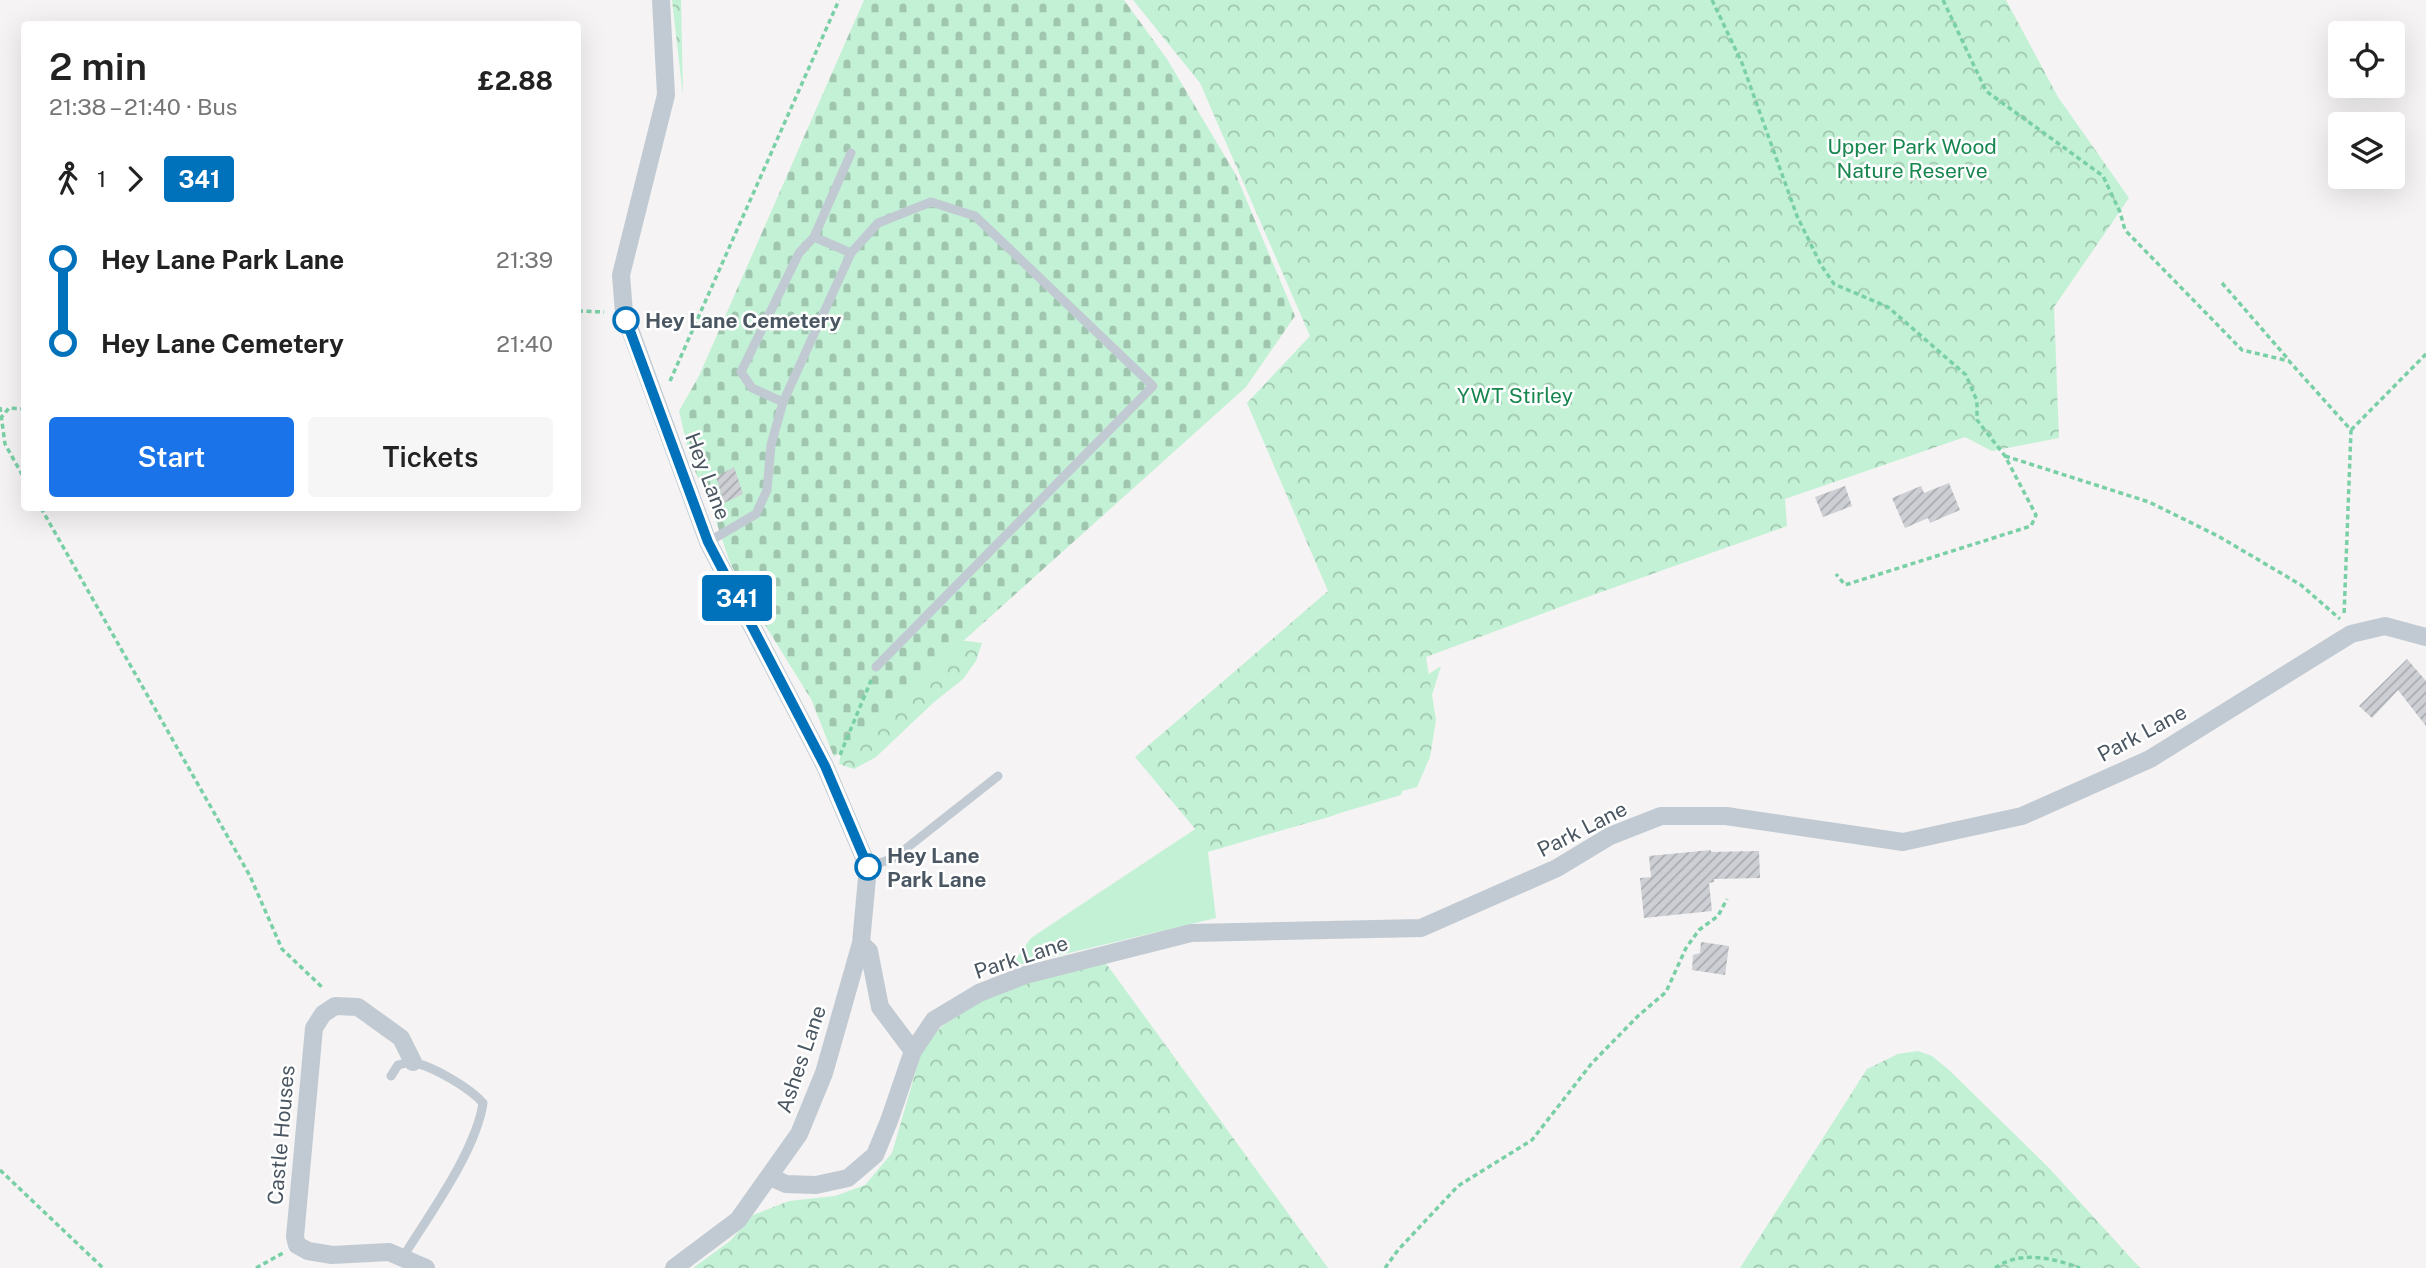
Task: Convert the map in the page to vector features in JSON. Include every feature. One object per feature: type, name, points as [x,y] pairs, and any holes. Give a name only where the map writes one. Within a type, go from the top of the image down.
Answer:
[{"type":"street","name":"Hey Lane","points":[[661,0],[666,94],[621,275],[624,313],[650,390],[708,542],[825,766],[868,867],[861,943]]},
{"type":"street","name":"Park Lane","points":[[770,1177],[786,1184],[816,1185],[848,1178],[875,1155],[913,1051],[934,1020],[979,993],[1025,975],[1191,933],[1421,928],[1557,868],[1610,836],[1661,816],[1726,816],[1903,842],[2022,816],[2150,759],[2351,634],[2385,626],[2426,637]]},
{"type":"street","points":[[861,943],[869,951],[880,1007],[913,1051]]},
{"type":"street","name":"Ashes Lane","points":[[674,1268],[738,1220],[799,1134],[824,1073],[861,943]]},
{"type":"street","points":[[323,1014],[335,1006],[358,1007],[401,1038],[412,1062]]},
{"type":"street","name":"Castle Houses","points":[[297,1245],[295,1237],[314,1028],[323,1014]]},
{"type":"street","points":[[297,1245],[308,1251],[332,1255],[389,1252],[426,1268]]},
{"type":"lane","points":[[783,402],[752,388],[741,372],[799,253],[814,237],[851,153]]},
{"type":"lane","points":[[708,542],[756,514],[767,490],[771,445],[783,402],[851,253],[878,223],[931,202],[975,216],[1153,386],[876,667]]},
{"type":"lane","points":[[814,237],[851,253]]},
{"type":"lane","points":[[868,867],[894,858],[998,776]]},
{"type":"lane","points":[[391,1076],[398,1065],[412,1062],[460,1085],[475,1094],[482,1103],[480,1119],[458,1166],[403,1257]]},
{"type":"path","points":[[650,390],[671,381],[839,0]]},
{"type":"path","points":[[1712,0],[1742,63],[1797,216],[1821,265],[1834,284],[1888,307],[1966,375],[1977,401],[1977,420],[2005,456],[2036,515],[2031,526],[1844,585],[1836,575]]},
{"type":"path","points":[[1943,0],[1986,91],[2103,176],[2120,212],[2125,230],[2242,349],[2289,361]]},
{"type":"path","points":[[2222,284],[2351,430]]},
{"type":"path","points":[[581,311],[624,313]]},
{"type":"path","points":[[2005,456],[2149,502],[2218,536],[2301,584],[2344,622],[2351,430],[2426,354]]},
{"type":"path","points":[[0,407],[5,444],[21,473]]},
{"type":"path","points":[[1,418],[9,408],[21,409]]},
{"type":"path","points":[[43,511],[250,876],[282,949],[324,989],[317,1001],[323,1014]]},
{"type":"path","points":[[825,766],[840,757],[876,667]]},
{"type":"path","points":[[1385,1268],[1398,1250],[1458,1186],[1532,1140],[1592,1063],[1666,992],[1686,948],[1699,930],[1718,916],[1727,900]]},
{"type":"path","points":[[0,1170],[103,1268]]},
{"type":"path","points":[[256,1268],[297,1245]]},
{"type":"path","points":[[1995,1268],[2008,1259],[2051,1258],[2080,1268]]},
{"type":"green space","points":[[672,0],[681,0],[683,96]]},
{"type":"green space","name":"Hey Lane Cemetery","points":[[864,0],[1124,0],[1167,59],[1236,175],[1295,316],[1246,387],[834,757],[811,699],[730,563],[712,509],[691,462],[679,411],[699,376]]},
{"type":"green space","name":"YWT Stirley","points":[[1133,0],[2006,0],[2058,97],[2129,198],[2054,307],[2059,438],[1992,451],[1965,437],[1785,499],[1787,526],[1426,657],[1436,720],[1430,757],[1417,787],[1383,796],[1329,817],[1212,849],[1135,757],[1328,591],[1247,403],[1310,336],[1200,83]]},
{"type":"green space","points":[[959,640],[982,643],[976,661],[963,679],[933,703],[876,757],[854,769],[839,764],[843,743]]},
{"type":"green space","points":[[1441,666],[1401,795],[1208,852],[1216,918],[1010,967],[1031,938]]},
{"type":"green space","points":[[1105,962],[1328,1268],[693,1268],[730,1241],[753,1215],[789,1201],[835,1196],[865,1185],[892,1153],[922,1050],[941,1027],[976,1002],[1025,981]]},
{"type":"green space","points":[[1918,1051],[1932,1056],[1949,1070],[2049,1168],[2140,1268],[1740,1268],[1867,1069],[1898,1054]]},
{"type":"building","points":[[734,467],[743,494],[724,503],[716,477]]},
{"type":"building","points":[[1949,483],[1960,510],[1930,523],[1928,518],[1905,528],[1892,498],[1921,486],[1924,493]]},
{"type":"building","points":[[1845,486],[1852,506],[1823,517],[1815,497]]},
{"type":"building","points":[[2407,659],[2426,681],[2426,726],[2398,690],[2372,718],[2359,706]]},
{"type":"building","points":[[1711,850],[1759,851],[1760,878],[1714,879],[1714,882],[1709,883],[1712,911],[1644,918],[1640,878],[1651,877],[1649,856]]},
{"type":"building","points":[[1701,942],[1729,946],[1725,975],[1692,970],[1693,955],[1700,953]]},
{"type":"bus line","name":"341","points":[[626,320],[708,542],[825,766],[868,867]]},
{"type":"place","name":"Hey Lane Cemetery","points":[[626,320]]},
{"type":"place","name":"Hey Lane Park Lane","points":[[868,867]]},
{"type":"park label","name":"Upper Park Wood Nature Reserve","points":[[1912,158]]}]
